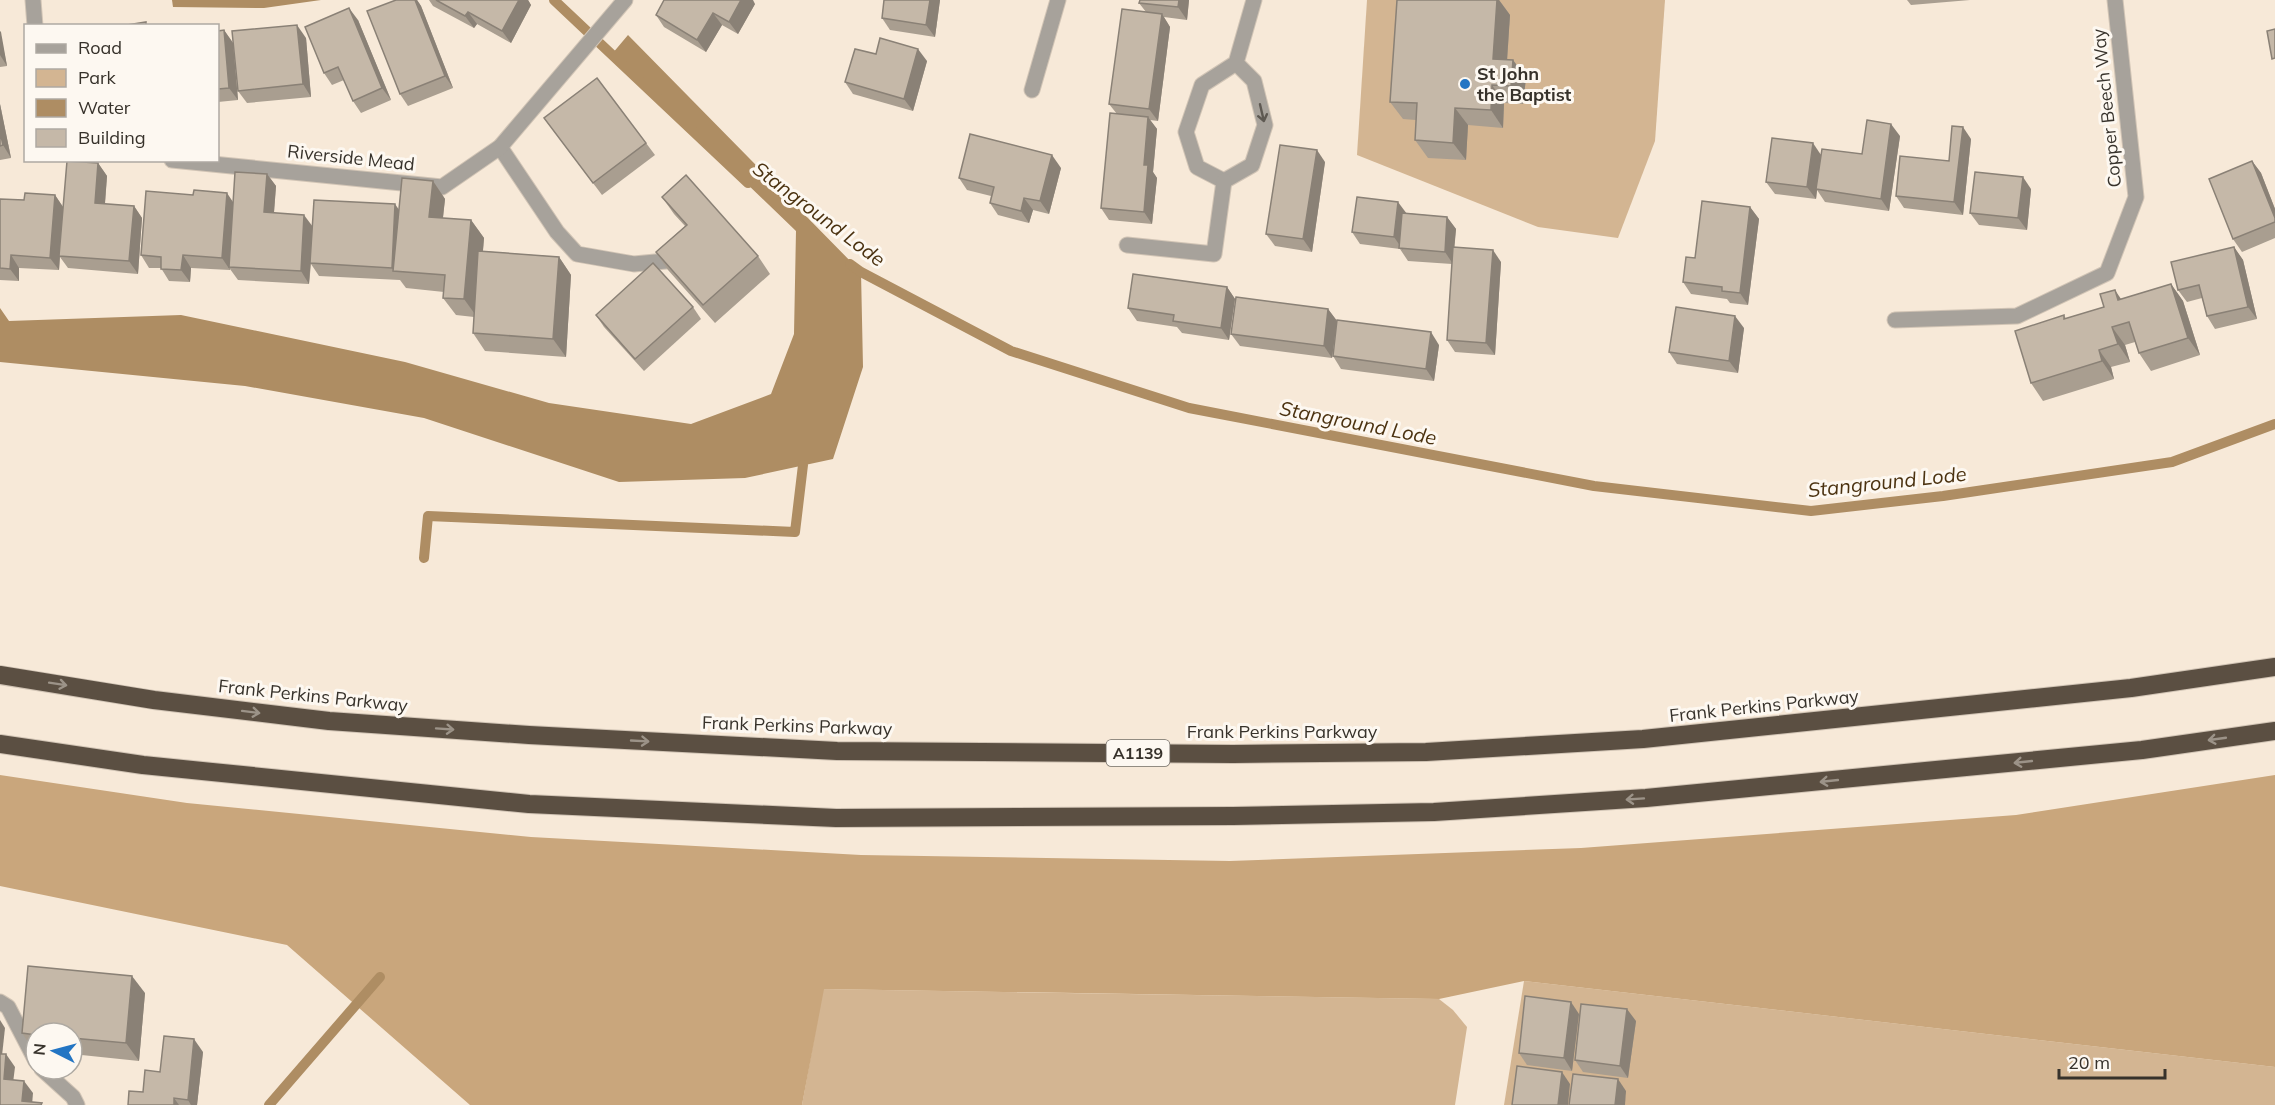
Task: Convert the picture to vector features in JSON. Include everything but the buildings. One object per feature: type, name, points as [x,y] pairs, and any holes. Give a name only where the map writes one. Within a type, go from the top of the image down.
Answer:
[{"type":"highway","name":"Frank Perkins Parkway","points":[[0,675],[154,700],[329,721],[529,735],[837,751],[1233,754],[1426,752],[1643,740],[2131,688],[2275,667]]},
{"type":"highway","points":[[0,744],[143,765],[529,804],[848,818],[1221,816],[1434,812],[1658,797],[2142,750],[2275,731]]},
{"type":"street","points":[[33,0],[36,24]]},
{"type":"street","name":"Riverside Mead","points":[[192,162],[442,187],[500,147],[625,0]]},
{"type":"street","points":[[1032,90],[1058,0]]},
{"type":"street","points":[[1224,181],[1197,167],[1186,132],[1202,85],[1236,63],[1254,0]]},
{"type":"street","name":"Copper Beech Way","points":[[1895,320],[2017,316],[2107,273],[2136,197],[2115,0]]},
{"type":"street","points":[[1224,181],[1252,165],[1265,125],[1254,81],[1236,63]]},
{"type":"street","points":[[500,147],[557,232],[577,254],[634,264],[666,261]]},
{"type":"street","points":[[1127,245],[1214,254],[1224,181]]},
{"type":"street","points":[[0,1002],[8,1007],[24,1038]]},
{"type":"street","points":[[54,1081],[75,1101]]},
{"type":"green space","points":[[1367,0],[1665,0],[1655,141],[1618,238],[1538,227],[1357,155]]},
{"type":"green space","points":[[1524,981],[2275,1067],[2275,1105],[1504,1105]]},
{"type":"green space","points":[[823,989],[1439,999],[1453,1010],[1467,1027],[1455,1105],[802,1105]]},
{"type":"shaded area","points":[[0,775],[187,803],[531,837],[861,855],[1230,861],[1581,848],[2016,815],[2275,775],[2275,1067],[1524,981],[1439,999],[824,989],[802,1105],[470,1105],[287,945],[0,886]]},
{"type":"water","points":[[172,0],[321,0],[264,8],[173,7]]},
{"type":"water","points":[[628,35],[861,272],[863,367],[833,459],[745,478],[619,482],[424,418],[245,386],[0,362],[0,308],[9,321],[181,315],[405,362],[549,403],[691,424],[771,394],[794,334],[796,231],[612,54]]},
{"type":"waterway","name":"Stanground Lode","points":[[554,0],[748,183]]},
{"type":"waterway","name":"Stanground Lode","points":[[850,264],[861,272],[1011,351],[1189,408],[1594,486],[1811,511],[1943,496],[2172,462],[2275,424]]},
{"type":"waterway","points":[[424,558],[428,516],[795,532],[803,465]]},
{"type":"waterway","points":[[269,1105],[380,977]]},
{"type":"place","name":"St John the Baptist","points":[[1465,84]]}]
